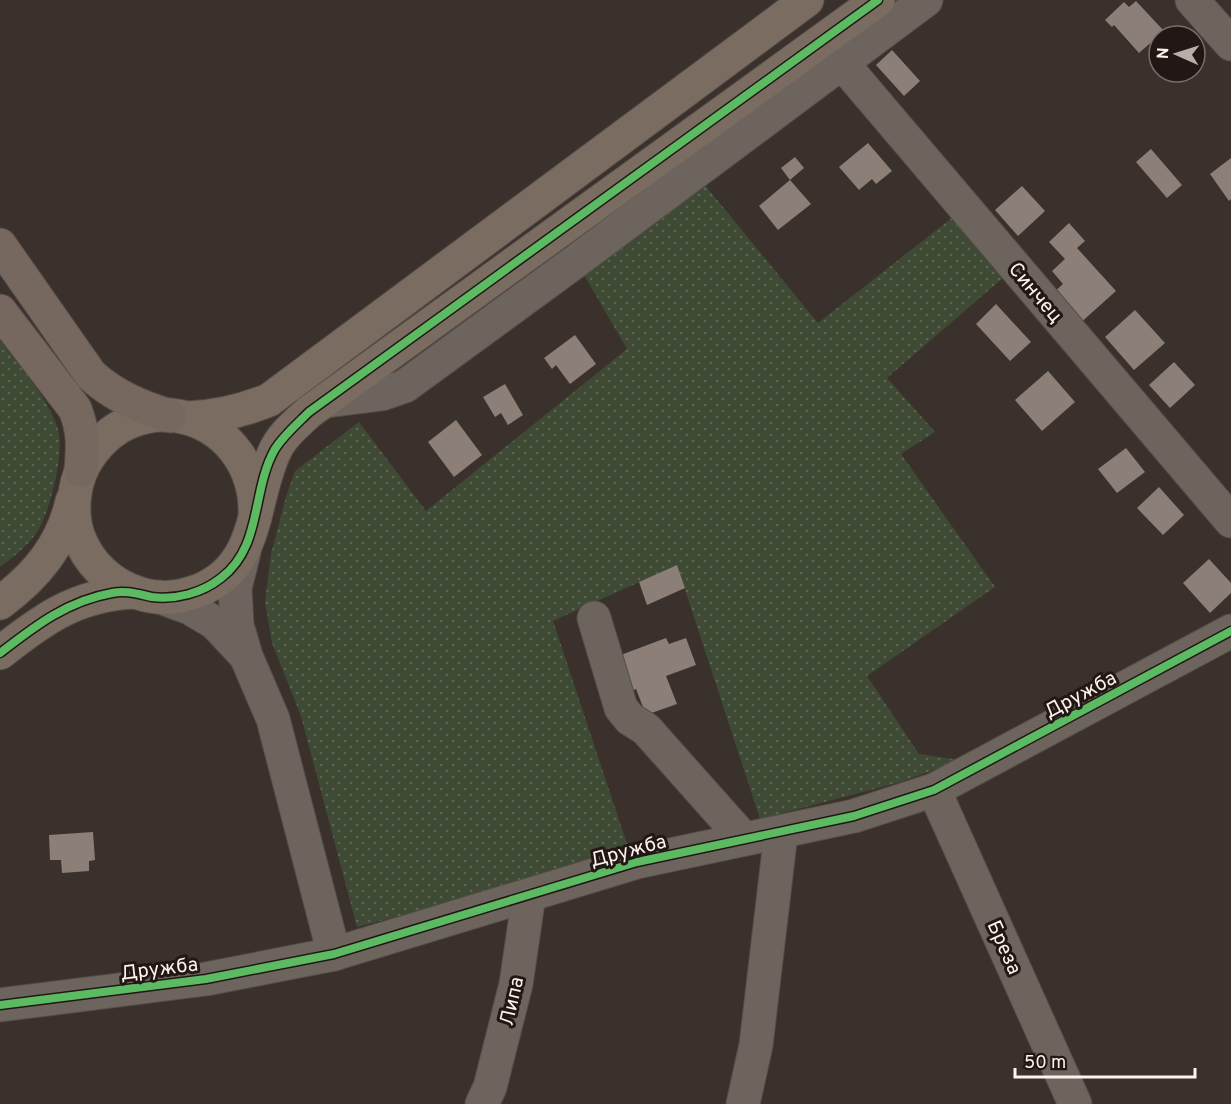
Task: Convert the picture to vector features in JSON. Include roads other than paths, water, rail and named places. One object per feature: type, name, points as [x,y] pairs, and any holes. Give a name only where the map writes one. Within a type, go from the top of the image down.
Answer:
[{"type":"highway","points":[[0,245],[91,375],[126,399],[148,409],[179,417]]},
{"type":"highway","points":[[0,311],[75,409],[84,438],[79,479]]},
{"type":"main road","points":[[0,603],[36,574],[51,552],[69,518],[79,479],[92,452],[113,431],[141,419],[213,417],[244,410],[269,400],[807,0]]},
{"type":"main road","points":[[0,653],[37,624],[63,608],[84,600],[113,593],[146,595],[193,593],[213,584],[230,570],[244,552],[251,536],[262,483],[274,450],[289,430],[309,412],[878,0]]},
{"type":"main road","points":[[179,417],[204,424],[219,433],[232,445],[250,475],[254,492],[255,518]]},
{"type":"main road","points":[[79,479],[74,511],[82,545],[103,573],[122,587],[146,595]]},
{"type":"street","points":[[326,401],[382,394],[405,386],[926,0]]},
{"type":"street","points":[[1192,0],[1231,44]]},
{"type":"street","name":"Синчец","points":[[842,63],[1231,521]]},
{"type":"street","points":[[244,552],[235,588],[237,625],[246,656],[273,719],[334,954]]},
{"type":"street","points":[[146,595],[190,608],[215,623],[246,656]]},
{"type":"street","points":[[594,618],[621,708],[630,719],[646,729],[743,838]]},
{"type":"street","name":"Дружба","points":[[0,1005],[206,979],[334,954],[637,862],[854,816],[934,790],[1231,631]]},
{"type":"street","name":"Бреза","points":[[934,790],[1075,1104]]},
{"type":"street","points":[[742,1104],[756,1046],[780,833]]},
{"type":"street","name":"Липа","points":[[482,1104],[490,1087],[516,984],[529,895]]}]
